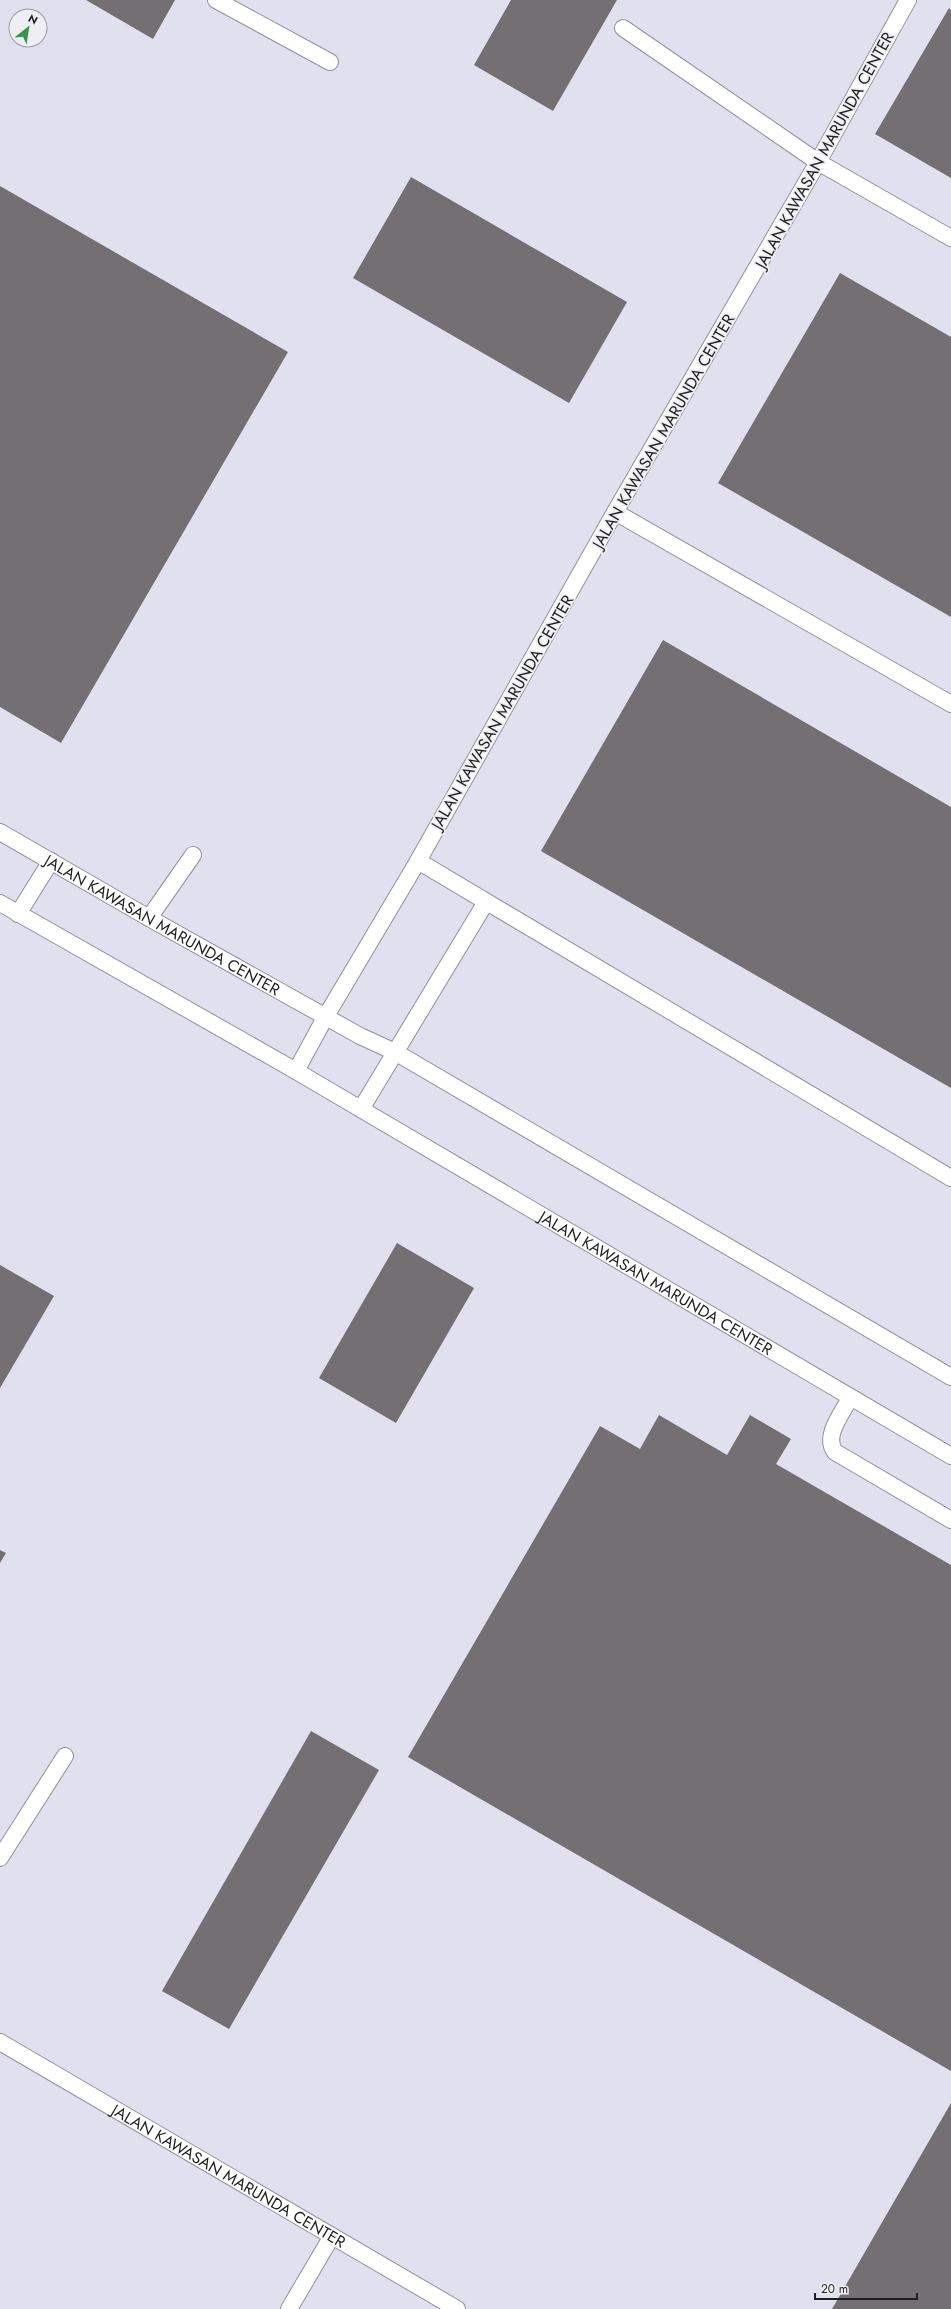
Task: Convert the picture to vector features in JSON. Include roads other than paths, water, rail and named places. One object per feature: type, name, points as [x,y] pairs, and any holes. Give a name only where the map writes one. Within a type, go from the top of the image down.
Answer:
[{"type":"lane","points":[[216,0],[330,62]]},
{"type":"lane","name":"JALAN KAWASAN MARUNDA CENTER","points":[[296,1070],[326,1016],[418,861],[615,512],[818,162],[908,0]]},
{"type":"lane","points":[[623,28],[818,162],[951,238]]},
{"type":"lane","points":[[615,512],[951,704]]},
{"type":"lane","name":"JALAN KAWASAN MARUNDA CENTER","points":[[0,832],[149,918],[326,1016],[395,1052],[951,1377]]},
{"type":"lane","points":[[149,918],[193,855]]},
{"type":"lane","points":[[18,914],[51,861]]},
{"type":"lane","points":[[418,861],[951,1178]]},
{"type":"lane","points":[[362,1109],[486,902]]},
{"type":"lane","name":"JALAN KAWASAN MARUNDA CENTER","points":[[0,903],[296,1070],[850,1398],[951,1456]]},
{"type":"lane","points":[[850,1398],[830,1437],[830,1445],[835,1452],[951,1520]]},
{"type":"lane","points":[[0,1858],[65,1756]]},
{"type":"lane","name":"JALAN KAWASAN MARUNDA CENTER","points":[[0,2042],[457,2309]]},
{"type":"lane","points":[[289,2309],[332,2236]]}]
